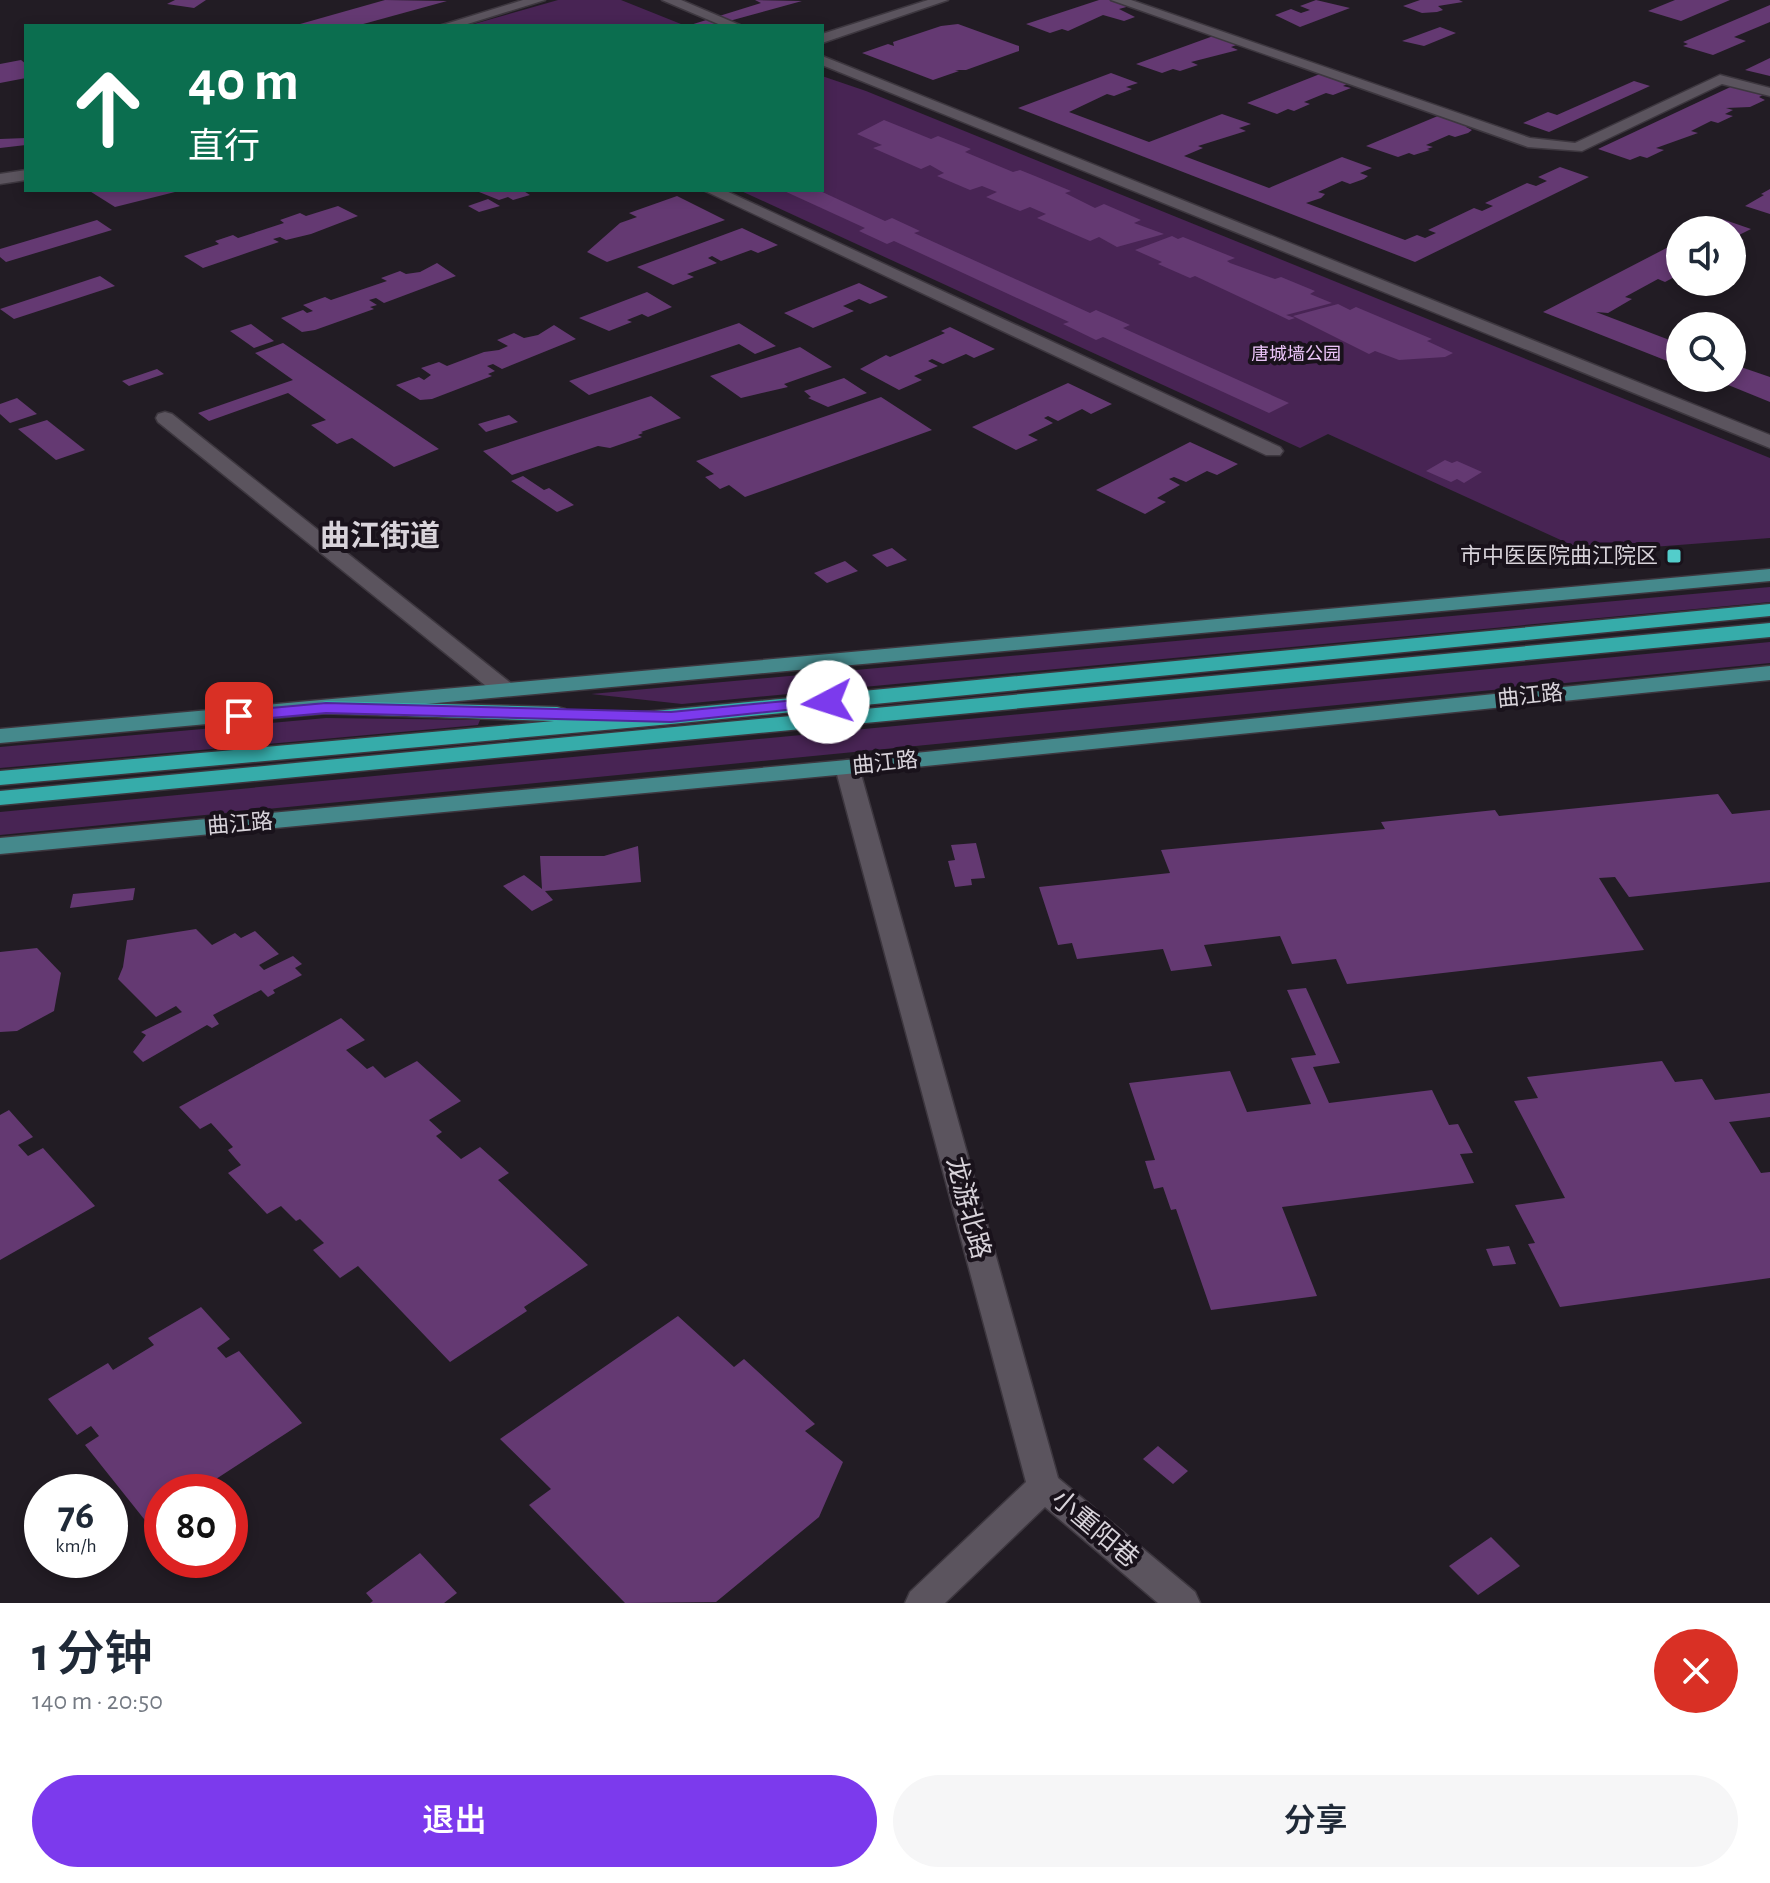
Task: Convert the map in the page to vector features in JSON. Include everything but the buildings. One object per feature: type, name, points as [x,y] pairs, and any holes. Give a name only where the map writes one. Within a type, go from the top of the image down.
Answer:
[{"type":"highway","points":[[0,778],[671,717],[1770,610]]},
{"type":"highway","name":"曲江路","points":[[0,798],[1770,630]]},
{"type":"highway","points":[[326,708],[671,717]]},
{"type":"main road","points":[[0,736],[1770,575]]},
{"type":"main road","name":"曲江路","points":[[0,846],[847,767],[1770,673]]},
{"type":"street","points":[[453,24],[538,0]]},
{"type":"street","points":[[669,0],[730,24]]},
{"type":"street","points":[[824,38],[941,0]]},
{"type":"street","points":[[1118,0],[1528,142],[1577,148],[1720,79],[1770,92]]},
{"type":"street","points":[[824,61],[1770,442]]},
{"type":"street","points":[[0,179],[24,175]]},
{"type":"street","points":[[715,192],[1273,451]]},
{"type":"street","points":[[165,418],[504,689]]},
{"type":"street","name":"龙游北路","points":[[847,767],[1044,1486]]},
{"type":"street","points":[[922,1603],[1044,1486]]},
{"type":"street","name":"小重阳巷","points":[[1044,1486],[1183,1603]]},
{"type":"green space","points":[[558,0],[621,0],[681,24],[474,24]]},
{"type":"green space","name":"唐城墙公园","points":[[824,77],[866,91],[1770,458],[1770,538],[1587,552],[1328,434],[1300,448],[743,192],[824,192]]},
{"type":"green space","points":[[1770,587],[1770,602],[682,704],[591,694]]},
{"type":"green space","points":[[1770,642],[1770,663],[0,835],[0,812]]},
{"type":"green space","points":[[326,718],[480,720],[478,725],[0,768],[0,747]]},
{"type":"place","name":"市中医医院曲江院区","points":[[1674,556]]},
{"type":"district","name":"曲江街道","points":[[380,537]]},
{"type":"route","points":[[239,716],[326,708],[671,717],[828,702]]}]
